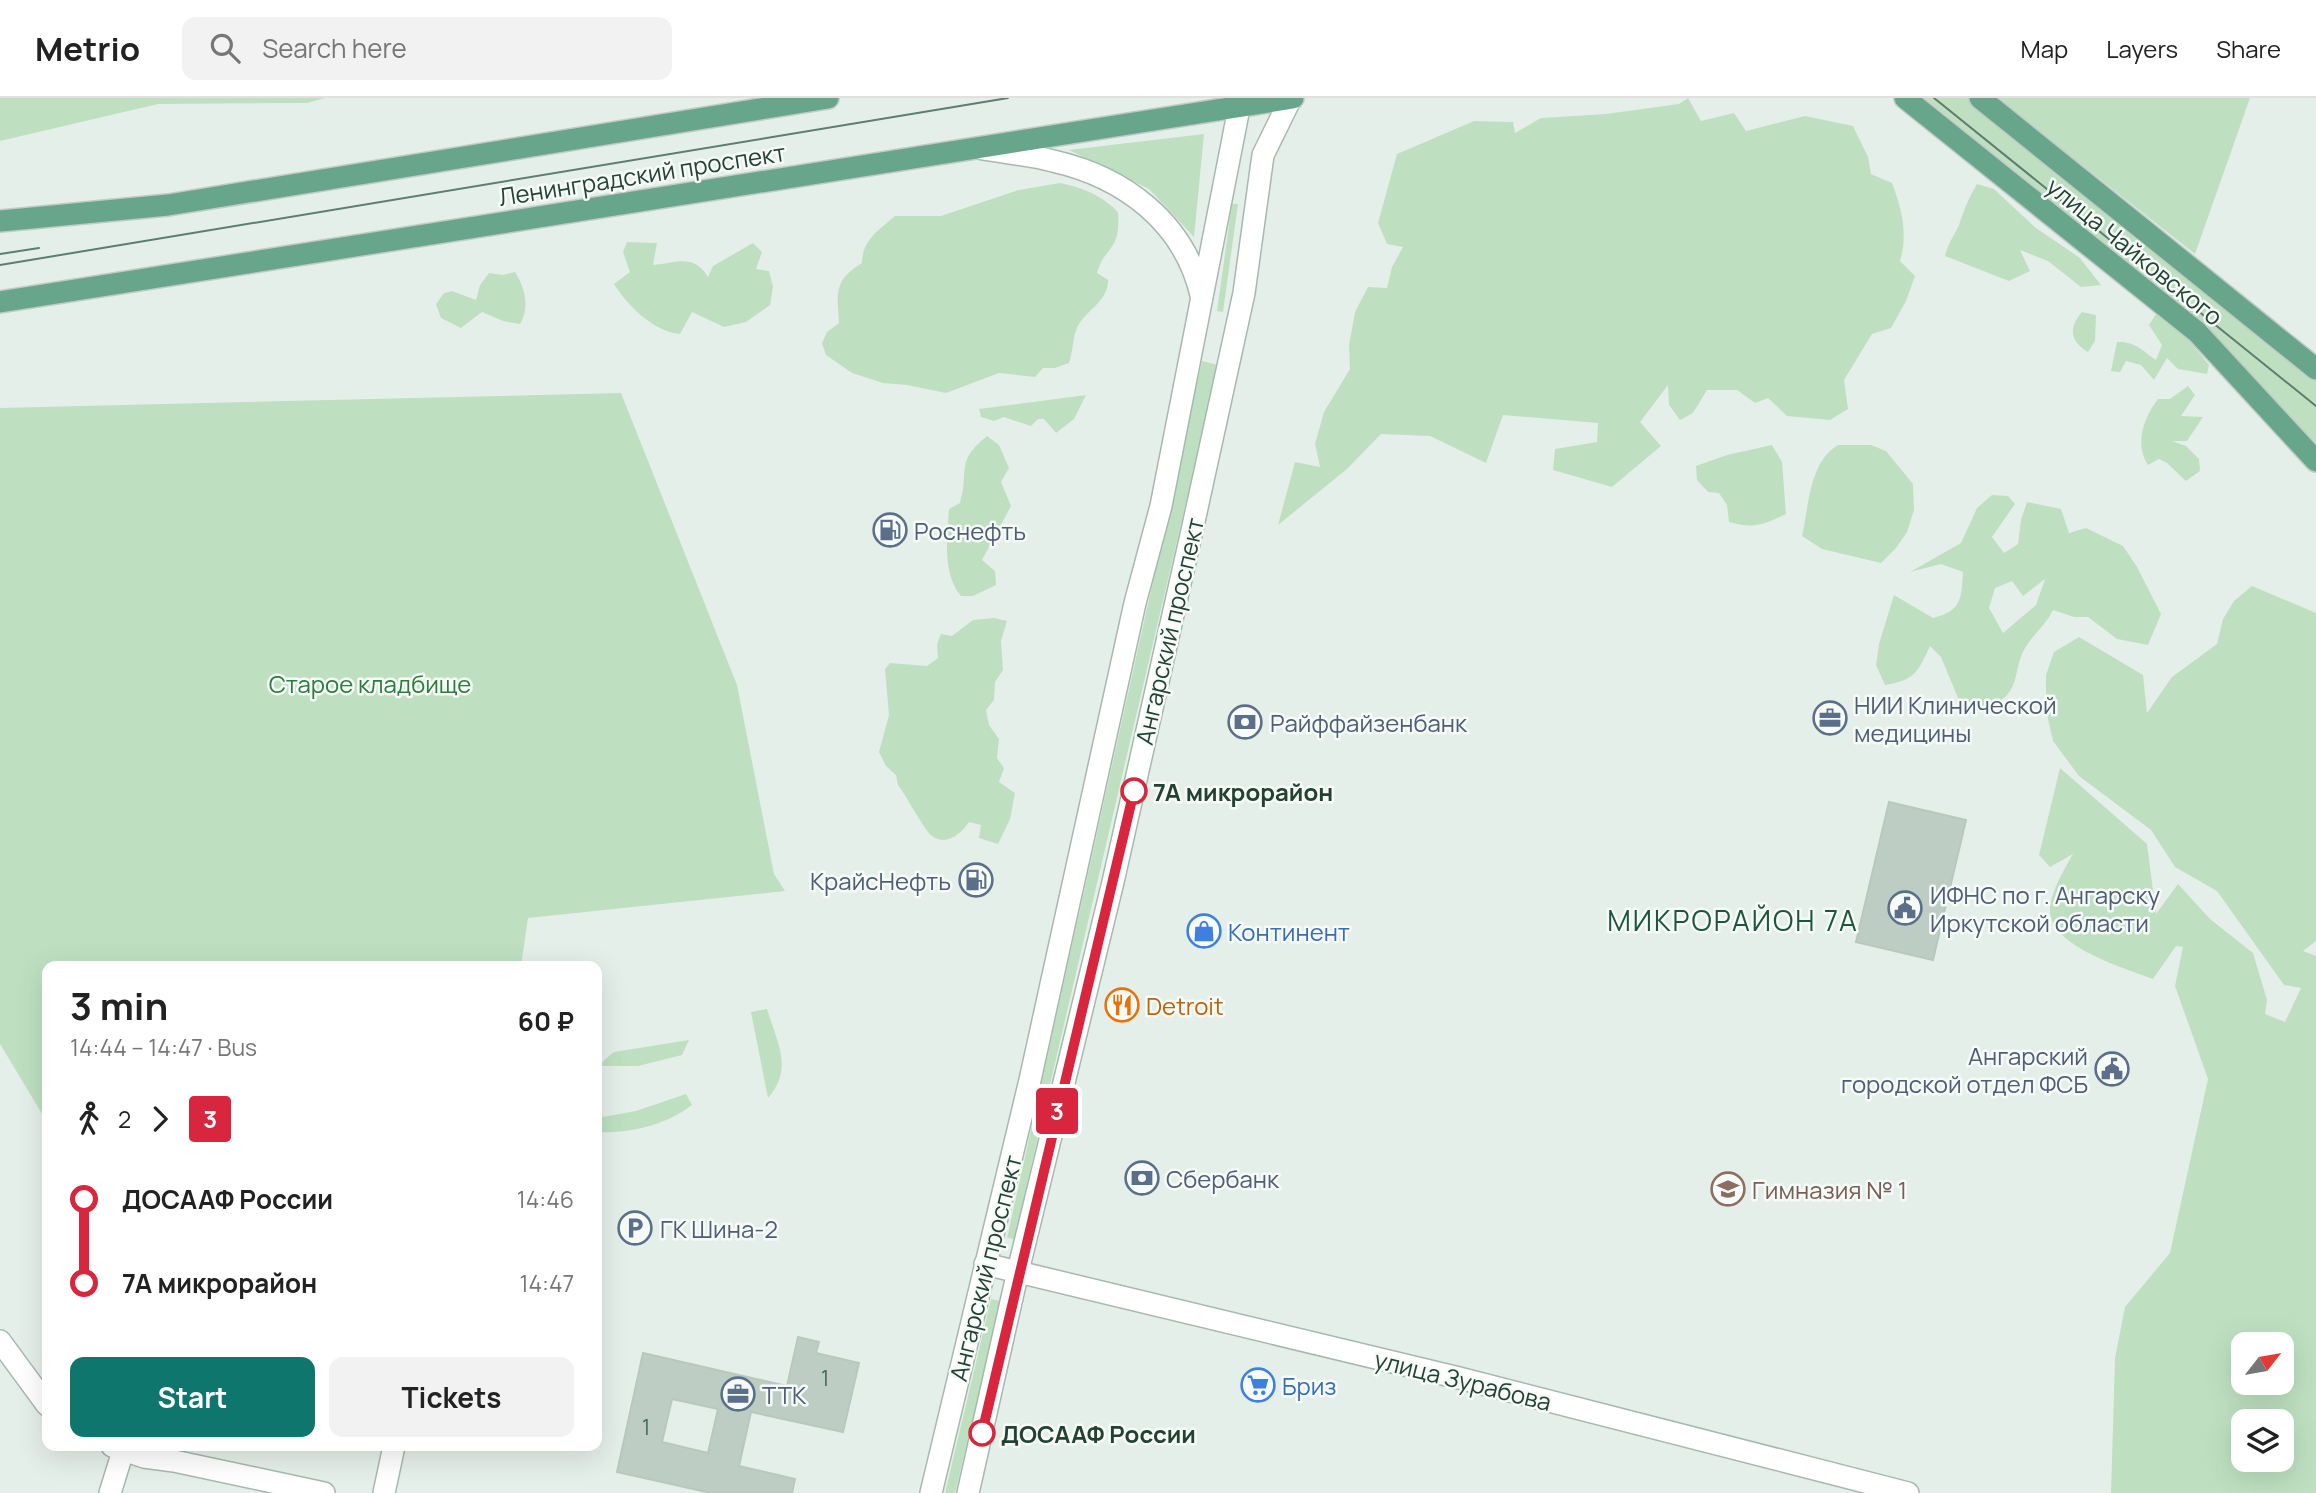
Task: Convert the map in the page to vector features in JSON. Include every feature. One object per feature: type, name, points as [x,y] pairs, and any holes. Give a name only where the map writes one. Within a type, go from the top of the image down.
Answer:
[{"type":"main road","name":"Ленинградский проспект","points":[[0,221],[168,205],[828,98]]},
{"type":"main road","name":"Ленинградский проспект","points":[[0,302],[974,148],[1240,102],[1292,98]]},
{"type":"main road","name":"улица Чайковского","points":[[1905,98],[2197,332],[2316,461]]},
{"type":"main road","points":[[1980,98],[2316,369]]},
{"type":"street","name":"Ангарский проспект","points":[[968,1493],[1018,1271],[1113,882],[1230,357],[1244,293],[1263,155],[1292,98]]},
{"type":"street","name":"Ангарский проспект","points":[[931,1493],[1030,1080],[1132,616],[1160,506],[1240,102]]},
{"type":"street","points":[[974,148],[1051,160],[1075,167],[1090,172],[1128,193],[1158,216],[1180,242],[1196,275],[1202,302]]},
{"type":"street","points":[[1193,346],[1230,357]]},
{"type":"street","name":"улица Зурабова","points":[[985,1264],[1459,1378],[1908,1493]]},
{"type":"street","points":[[0,1341],[42,1398]]},
{"type":"street","points":[[110,1493],[117,1451]]},
{"type":"street","points":[[132,1451],[324,1493]]},
{"type":"street","points":[[384,1493],[393,1451]]},
{"type":"green space","points":[[0,98],[325,98],[307,103],[158,104],[0,141]]},
{"type":"green space","points":[[1688,98],[1701,121],[1734,113],[1746,131],[1805,116],[1853,126],[1868,157],[1871,174],[1892,183],[1903,222],[1904,241],[1900,261],[1915,276],[1906,301],[1891,328],[1872,334],[1844,380],[1848,409],[1830,420],[1787,416],[1768,398],[1755,403],[1737,390],[1707,390],[1693,413],[1680,420],[1669,405],[1668,385],[1640,422],[1661,446],[1612,487],[1553,470],[1555,449],[1597,442],[1598,423],[1503,415],[1486,463],[1430,436],[1381,434],[1347,469],[1278,525],[1295,462],[1320,467],[1315,444],[1324,412],[1350,369],[1349,345],[1355,312],[1368,287],[1387,288],[1392,267],[1403,247],[1387,244],[1378,223],[1397,154],[1474,121],[1513,122],[1515,133],[1541,118],[1606,114],[1679,104]]},
{"type":"green space","points":[[1924,98],[1967,98],[2316,381],[2316,454],[2297,436],[2201,321]]},
{"type":"green space","points":[[1997,98],[2250,98],[2195,254]]},
{"type":"green space","points":[[1204,134],[1194,237],[1149,189],[1069,150]]},
{"type":"green space","points":[[1060,183],[1092,193],[1118,212],[1115,241],[1097,273],[1108,280],[1107,287],[1102,298],[1078,325],[1069,363],[1055,368],[1043,368],[1035,377],[999,373],[946,393],[883,383],[852,373],[826,355],[822,343],[827,332],[839,323],[838,295],[842,281],[862,263],[865,248],[872,236],[895,216],[941,216],[1019,190]]},
{"type":"green space","points":[[1977,184],[1994,189],[2036,228],[2080,258],[2101,285],[2081,287],[2048,261],[2020,250],[2030,271],[2009,281],[1945,256]]},
{"type":"green space","points":[[1232,204],[1238,204],[1223,312],[1217,311]]},
{"type":"green space","points":[[627,242],[657,243],[653,265],[691,262],[708,277],[713,266],[753,243],[762,252],[756,269],[769,271],[773,287],[770,305],[746,322],[724,327],[692,312],[680,334],[670,332],[642,316],[614,284],[630,272],[623,252]]},
{"type":"green space","points":[[515,272],[525,298],[525,311],[520,324],[503,321],[482,312],[461,328],[441,318],[436,304],[444,293],[452,291],[476,300],[480,285],[489,273],[503,275]]},
{"type":"green space","points":[[2082,312],[2096,315],[2095,341],[2088,352],[2077,343],[2073,333],[2075,323]]},
{"type":"green space","points":[[2156,314],[2178,330],[2197,350],[2209,365],[2207,374],[2178,369],[2167,358],[2154,380],[2141,365],[2126,361],[2120,372],[2111,371],[2117,342],[2134,345],[2156,360],[2162,345],[2149,325]]},
{"type":"green space","points":[[1202,361],[1218,365],[1014,1239],[1007,1238]]},
{"type":"green space","points":[[2188,386],[2195,395],[2181,416],[2203,417],[2187,441],[2172,441],[2186,446],[2199,459],[2200,471],[2186,481],[2159,459],[2148,465],[2141,440],[2145,422],[2158,399],[2170,399]]},
{"type":"green space","name":"Старое кладбище","points":[[621,393],[737,685],[774,874],[785,891],[528,918],[522,961],[42,961],[42,1114],[0,1044],[0,408]]},
{"type":"green space","points":[[1086,395],[1074,419],[1056,433],[1044,419],[1038,419],[1031,426],[1004,417],[994,421],[981,417],[979,409]]},
{"type":"green space","points":[[987,436],[999,445],[1009,468],[1001,482],[1011,506],[982,560],[995,571],[996,585],[973,596],[961,596],[948,566],[949,509],[960,503],[965,467],[970,453]]},
{"type":"green space","points":[[1772,445],[1782,462],[1786,514],[1759,525],[1729,522],[1727,505],[1719,493],[1708,492],[1697,480],[1696,466],[1727,455]]},
{"type":"green space","points":[[1838,445],[1871,445],[1886,451],[1913,484],[1914,510],[1907,532],[1881,563],[1822,549],[1802,536],[1816,473],[1828,453]]},
{"type":"green space","points":[[1992,495],[2008,496],[2015,504],[1992,537],[2004,553],[2018,544],[2027,502],[2061,509],[2069,533],[2086,528],[2123,546],[2161,614],[2148,645],[2117,639],[2088,617],[2074,617],[2053,610],[2025,648],[2010,691],[1993,704],[1977,709],[1958,698],[1941,657],[1930,646],[1914,673],[1903,680],[1885,685],[1876,665],[1879,644],[1894,595],[1933,618],[1955,607],[1960,597],[1963,572],[1941,564],[1910,572],[1961,543],[1977,508]],"holes":[[[2045,579],[2036,605],[2003,633],[1989,608],[1995,588],[2012,581],[2023,596]]]},
{"type":"green space","points":[[2252,586],[2316,613],[2316,941],[2303,951],[2316,956],[2316,1493],[2111,1493],[2115,1358],[2125,1307],[2170,1253],[2208,1079],[2175,986],[2183,947],[2176,946],[2153,979],[2108,962],[2074,945],[2061,934],[2053,922],[2050,909],[2053,895],[2073,854],[2050,867],[2039,855],[2060,768],[2147,844],[2156,914],[2178,884],[2210,919],[2253,953],[2267,1000],[2265,1014],[2285,1022],[2301,988],[2284,985],[2217,891],[2175,867],[2151,830],[2079,776],[2053,741],[2046,710],[2046,675],[2054,652],[2079,637],[2143,675],[2147,713],[2172,677],[2217,644],[2223,619],[2234,601]]},
{"type":"green space","points":[[994,618],[1007,621],[1001,641],[1003,670],[995,682],[994,700],[986,710],[989,725],[999,739],[997,758],[1004,768],[999,782],[1015,793],[1010,819],[998,844],[979,838],[981,825],[969,822],[953,837],[937,839],[924,827],[898,785],[896,775],[886,766],[879,752],[889,715],[885,669],[890,663],[927,666],[938,658],[937,644],[941,634],[952,636],[973,620]]},
{"type":"green space","points":[[767,1009],[779,1044],[782,1066],[776,1087],[768,1098],[751,1012]]},
{"type":"green space","points":[[689,1040],[682,1055],[638,1066],[602,1066],[602,1062],[614,1052]]},
{"type":"green space","points":[[686,1094],[692,1105],[671,1118],[647,1127],[602,1132],[602,1117],[636,1111]]},
{"type":"green space","points":[[991,1299],[1001,1301],[955,1493],[945,1493]]},
{"type":"building","name":"ИФНС по г. Ангарску Иркутской области","points":[[1889,802],[1966,820],[1933,960],[1856,942]]},
{"type":"building","points":[[798,1337],[819,1342],[816,1353],[859,1363],[843,1432],[751,1412],[739,1466],[795,1479],[792,1493],[711,1493],[617,1472],[643,1353],[787,1386]],"holes":[[[672,1399],[718,1409],[708,1453],[662,1442]]]},
{"type":"tram line","points":[[0,265],[1008,98]]},
{"type":"tram line","points":[[1934,98],[2316,406]]},
{"type":"tram line","points":[[0,254],[39,248]]},
{"type":"bus line","name":"3","points":[[982,1433],[1018,1271],[1134,791]]},
{"type":"place","name":"Роснефть","points":[[890,530]]},
{"type":"place","name":"НИИ Клинической медицины","points":[[1830,718]]},
{"type":"place","name":"Райффайзенбанк","points":[[1245,722]]},
{"type":"place","name":"7А микрорайон","points":[[1134,791]]},
{"type":"place","name":"КрайсНефть","points":[[976,880]]},
{"type":"place","name":"ИФНС по г. Ангарску Иркутской области","points":[[1905,908]]},
{"type":"place","name":"Континент","points":[[1204,931]]},
{"type":"place","name":"Detroit","points":[[1122,1005]]},
{"type":"place","name":"Ангарский городской отдел ФСБ","points":[[2112,1069]]},
{"type":"place","name":"Сбербанк","points":[[1142,1178]]},
{"type":"place","name":"Гимназия № 1","points":[[1728,1189]]},
{"type":"place","name":"ГК Шина-2","points":[[635,1228]]},
{"type":"place","name":"Бриз","points":[[1258,1385]]},
{"type":"place","name":"ТТК","points":[[738,1394]]},
{"type":"place","name":"ДОСААФ России","points":[[982,1433]]},
{"type":"district","name":"МИКРОРАЙОН 7А","points":[[1733,920]]}]
